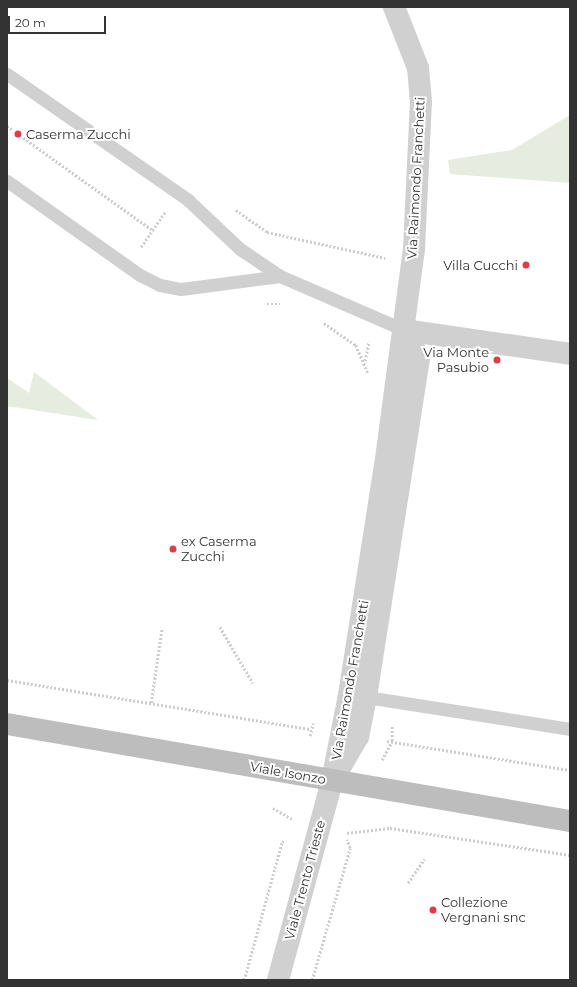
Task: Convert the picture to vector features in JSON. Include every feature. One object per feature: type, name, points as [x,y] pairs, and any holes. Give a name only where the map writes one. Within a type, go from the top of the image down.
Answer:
[{"type":"main road","name":"Viale Isonzo","points":[[7,724],[570,821]]},
{"type":"street","name":"Via Raimondo Franchetti","points":[[332,781],[350,735],[358,696],[412,263],[421,102],[418,68],[394,7]]},
{"type":"street","points":[[404,330],[570,354]]},
{"type":"street","name":"Viale Trento Trieste","points":[[278,980],[332,781]]},
{"type":"lane","points":[[7,74],[178,193],[240,248],[280,276],[404,330]]},
{"type":"lane","points":[[7,181],[127,266],[160,285],[181,289],[280,276]]},
{"type":"lane","points":[[358,696],[570,729]]},
{"type":"path","points":[[7,126],[152,230]]},
{"type":"path","points":[[127,266],[178,193]]},
{"type":"path","points":[[228,204],[267,232],[412,263]]},
{"type":"path","points":[[265,304],[287,304]]},
{"type":"path","points":[[321,320],[356,345],[365,362],[368,380]]},
{"type":"path","points":[[220,627],[253,683]]},
{"type":"path","points":[[151,703],[162,628]]},
{"type":"path","points":[[7,680],[570,770]]},
{"type":"path","points":[[308,777],[311,729],[315,715]]},
{"type":"path","points":[[273,808],[300,824]]},
{"type":"path","points":[[312,980],[350,848],[343,834],[390,828],[570,855]]},
{"type":"path","points":[[244,980],[282,842],[288,839]]},
{"type":"path","points":[[408,883],[424,859]]},
{"type":"shaded area","points":[[570,115],[570,183],[450,174],[448,160],[512,150]]},
{"type":"shaded area","points":[[34,372],[98,420],[7,406],[7,378],[29,393]]},
{"type":"place","name":"Caserma Zucchi","points":[[18,134]]},
{"type":"place","name":"Villa Cucchi","points":[[526,265]]},
{"type":"place","name":"Via Monte Pasubio","points":[[497,360]]},
{"type":"place","name":"ex Caserma Zucchi","points":[[173,549]]},
{"type":"place","name":"Collezione Vergnani snc","points":[[433,910]]}]
